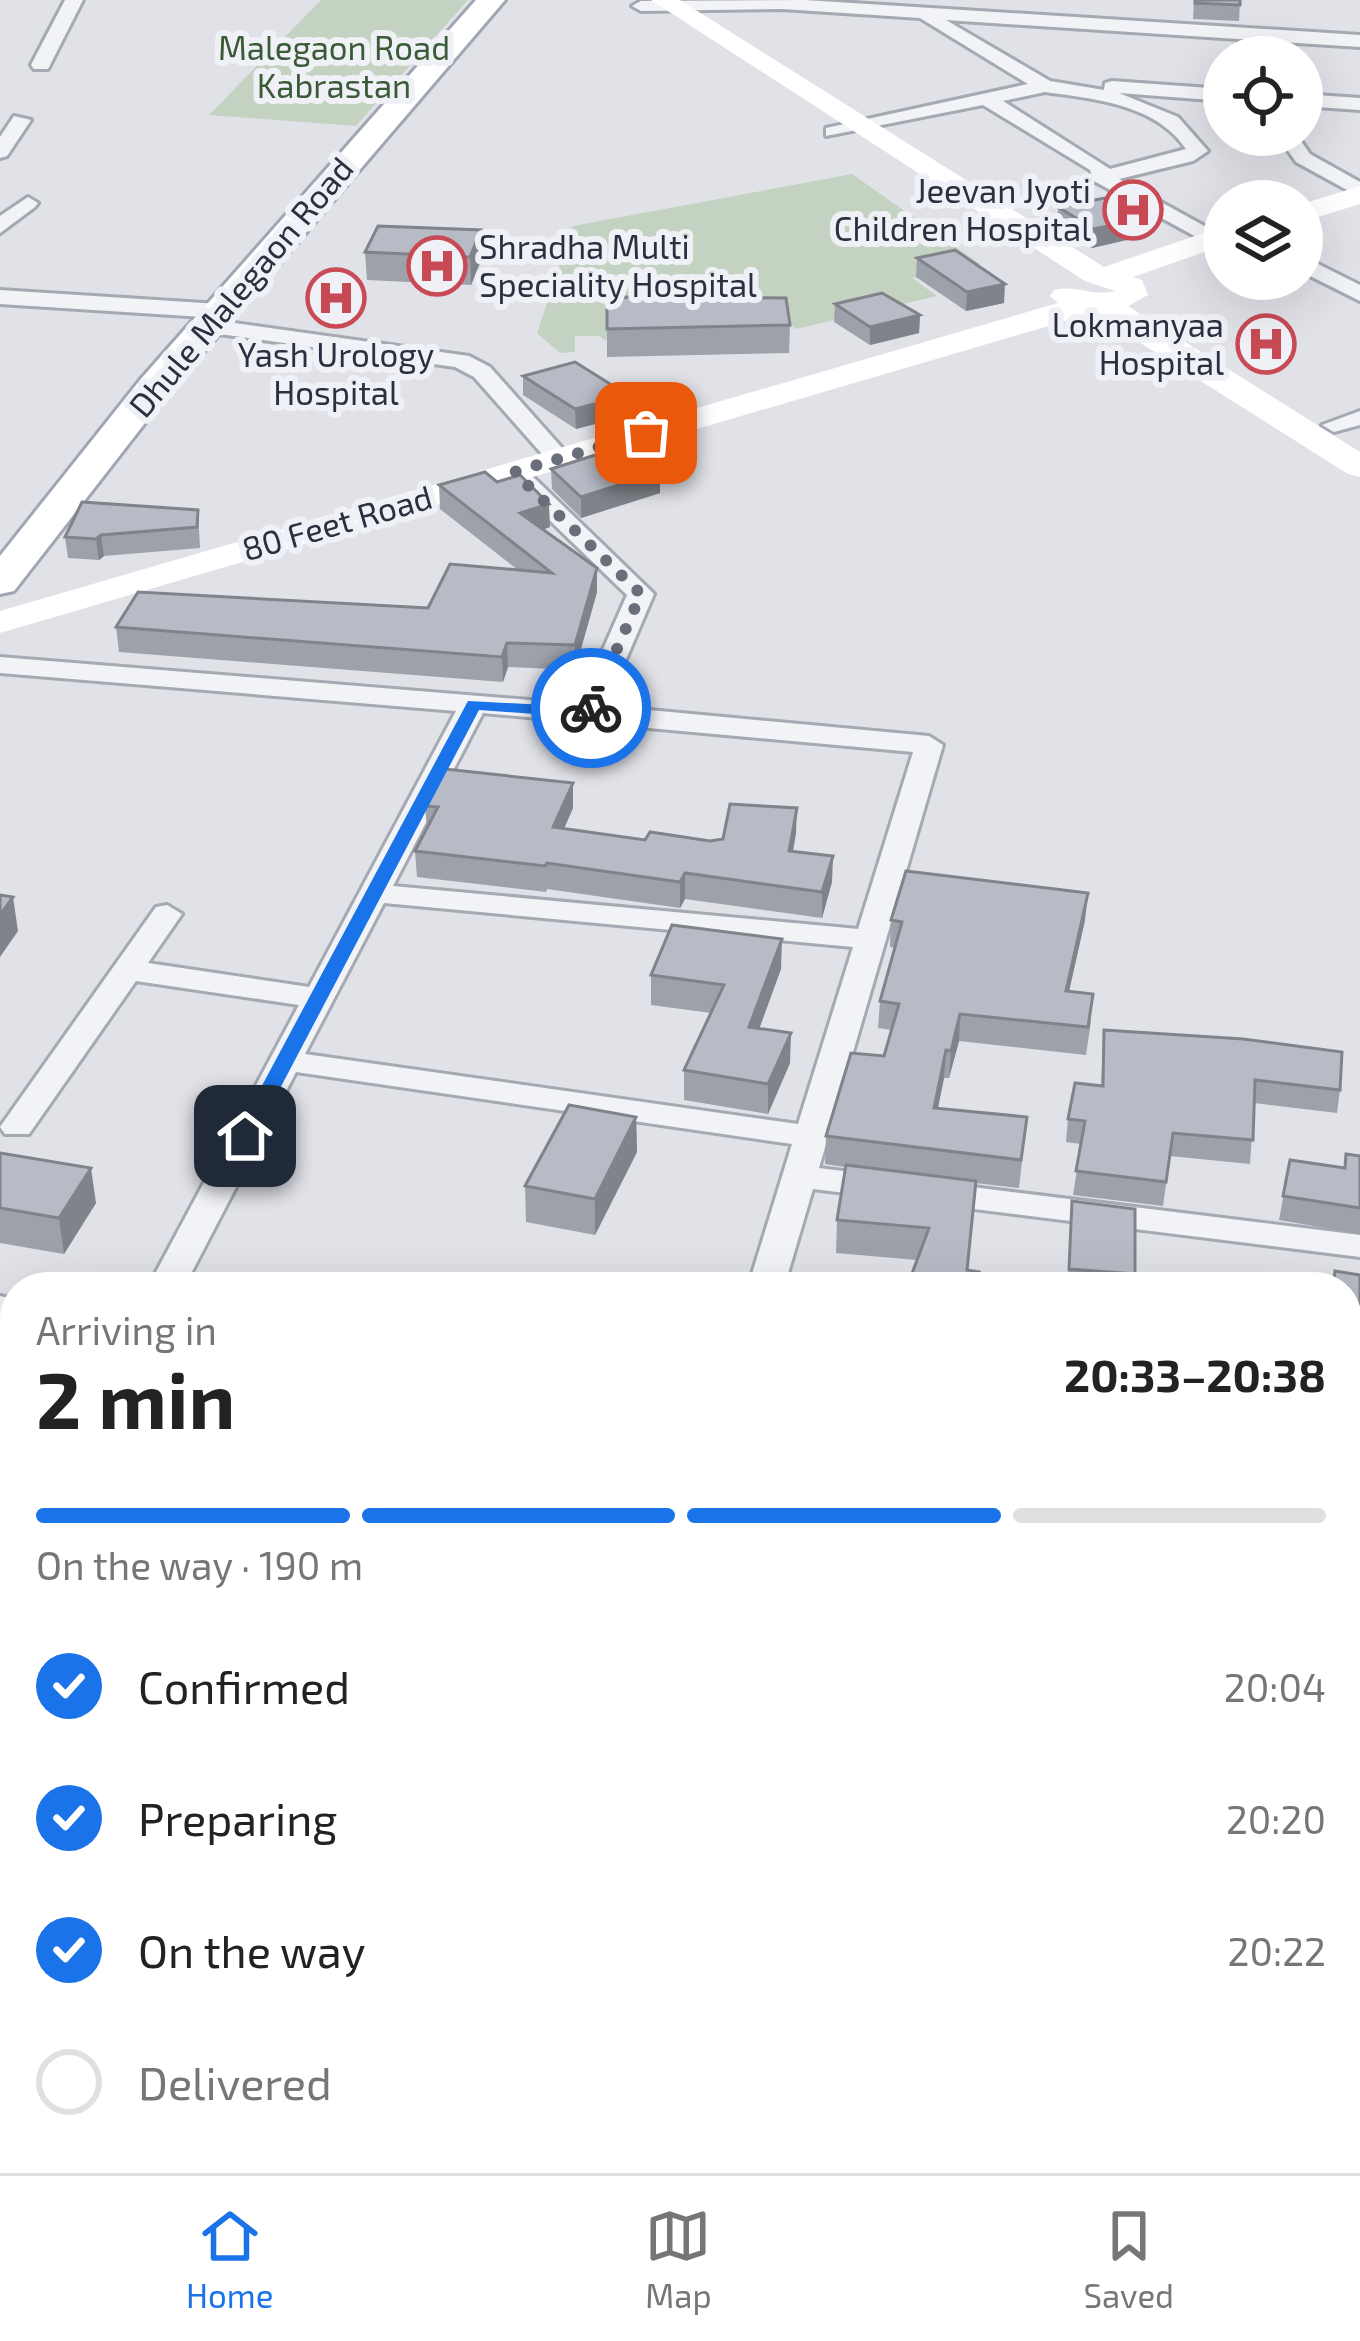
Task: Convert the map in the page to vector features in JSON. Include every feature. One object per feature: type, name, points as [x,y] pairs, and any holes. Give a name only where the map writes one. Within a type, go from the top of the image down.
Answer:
[{"type":"main road","points":[[0,543],[206,315],[470,0]]},
{"type":"main road","name":"Dhule Malegaon Road","points":[[0,582],[206,315],[491,0]]},
{"type":"main road","points":[[652,3],[1098,290],[1360,467]]},
{"type":"main road","points":[[1323,206],[1360,193]]},
{"type":"main road","points":[[1323,230],[1360,219]]},
{"type":"main road","name":"80 Feet Road","points":[[0,622],[514,472],[1098,290],[1203,250]]},
{"type":"main road","points":[[1098,290],[1351,428]]},
{"type":"main road","name":"80 Feet Road","points":[[0,607],[1098,290]]},
{"type":"street","points":[[41,65],[74,0]]},
{"type":"street","points":[[652,3],[754,2],[1360,41]]},
{"type":"street","points":[[921,13],[1041,84],[1130,103],[1175,126],[1192,138],[1198,151],[1101,177]]},
{"type":"street","points":[[846,129],[1041,84],[1203,94]]},
{"type":"street","points":[[986,99],[1100,167],[1101,177]]},
{"type":"street","points":[[1323,101],[1360,104]]},
{"type":"street","points":[[0,152],[21,120]]},
{"type":"street","points":[[1302,156],[1360,193]]},
{"type":"street","points":[[1101,177],[1203,234]]},
{"type":"street","points":[[0,227],[28,203]]},
{"type":"street","points":[[1323,274],[1360,294]]},
{"type":"street","points":[[0,297],[206,315],[461,361],[482,372],[551,449]]},
{"type":"street","points":[[514,472],[641,594],[589,713]]},
{"type":"street","points":[[0,665],[929,745],[770,1272]]},
{"type":"street","points":[[174,1272],[474,704]]},
{"type":"street","points":[[374,892],[870,939]]},
{"type":"street","points":[[17,1127],[167,914]]},
{"type":"street","points":[[128,970],[319,998]]},
{"type":"street","points":[[285,1061],[810,1136]]},
{"type":"street","points":[[798,1176],[1360,1246]]},
{"type":"green space","name":"Malegaon Road Kabrastan","points":[[321,0],[468,0],[356,126],[209,115]]},
{"type":"green space","points":[[852,174],[980,264],[912,278],[937,296],[796,329],[791,325],[608,330],[606,341],[600,336],[575,336],[575,352],[560,353],[537,333],[573,226]]},
{"type":"building","points":[[1240,0],[1240,5],[1195,3]]},
{"type":"building","points":[[1110,197],[1145,218],[1094,229],[1058,207]]},
{"type":"building","points":[[378,226],[481,230],[470,257],[365,252]]},
{"type":"building","points":[[955,250],[1005,284],[967,292],[917,258]]},
{"type":"building","points":[[882,293],[920,315],[870,327],[835,304]]},
{"type":"building","points":[[620,297],[786,298],[790,325],[607,329],[607,301],[620,301]]},
{"type":"building","points":[[575,362],[615,387],[606,389],[618,398],[575,409],[523,376]]},
{"type":"building","points":[[621,447],[660,472],[581,497],[551,469]]},
{"type":"building","points":[[485,472],[497,482],[520,475],[549,504],[520,513],[597,568],[575,645],[507,643],[502,657],[116,627],[138,592],[428,608],[450,564],[552,573],[439,485]]},
{"type":"building","points":[[82,502],[198,510],[197,527],[96,539],[65,537]]},
{"type":"building","points":[[445,769],[573,783],[553,827],[645,840],[650,832],[723,839],[730,804],[797,808],[789,851],[833,856],[822,892],[685,873],[680,882],[415,851],[438,807],[425,806]]},
{"type":"building","points":[[906,871],[1088,893],[1066,991],[1093,994],[1088,1027],[960,1014],[951,1051],[946,1050],[934,1108],[1027,1117],[1021,1160],[826,1136],[851,1053],[884,1056],[899,1004],[880,1001],[902,922],[891,920]]},
{"type":"building","points":[[0,895],[13,897],[0,915]]},
{"type":"building","points":[[672,925],[782,939],[749,1027],[791,1033],[768,1084],[684,1070],[724,985],[651,975]]},
{"type":"building","points":[[1104,1030],[1243,1039],[1342,1052],[1340,1090],[1255,1080],[1253,1140],[1173,1133],[1166,1182],[1076,1171],[1085,1121],[1068,1119],[1075,1083],[1103,1086]]},
{"type":"building","points":[[569,1105],[636,1117],[595,1199],[525,1186]]},
{"type":"building","points":[[0,1153],[91,1168],[59,1218],[0,1208]]},
{"type":"building","points":[[1346,1154],[1360,1156],[1360,1208],[1283,1196],[1290,1160],[1345,1168]]},
{"type":"building","points":[[846,1165],[976,1181],[967,1270],[979,1272],[913,1272],[929,1228],[837,1220]]},
{"type":"building","points":[[1072,1201],[1135,1209],[1135,1272],[1069,1269]]},
{"type":"way so far","points":[[591,708],[641,594],[514,472],[646,433]]},
{"type":"place","name":"Jeevan Jyoti Children Hospital","points":[[1133,210]]},
{"type":"place","name":"Shradha Multi Speciality Hospital","points":[[437,266]]},
{"type":"place","name":"Yash Urology Hospital","points":[[336,298]]},
{"type":"place","name":"Lokmanyaa Hospital","points":[[1266,344]]},
{"type":"route","points":[[245,1136],[474,704],[589,713],[591,708]]}]
